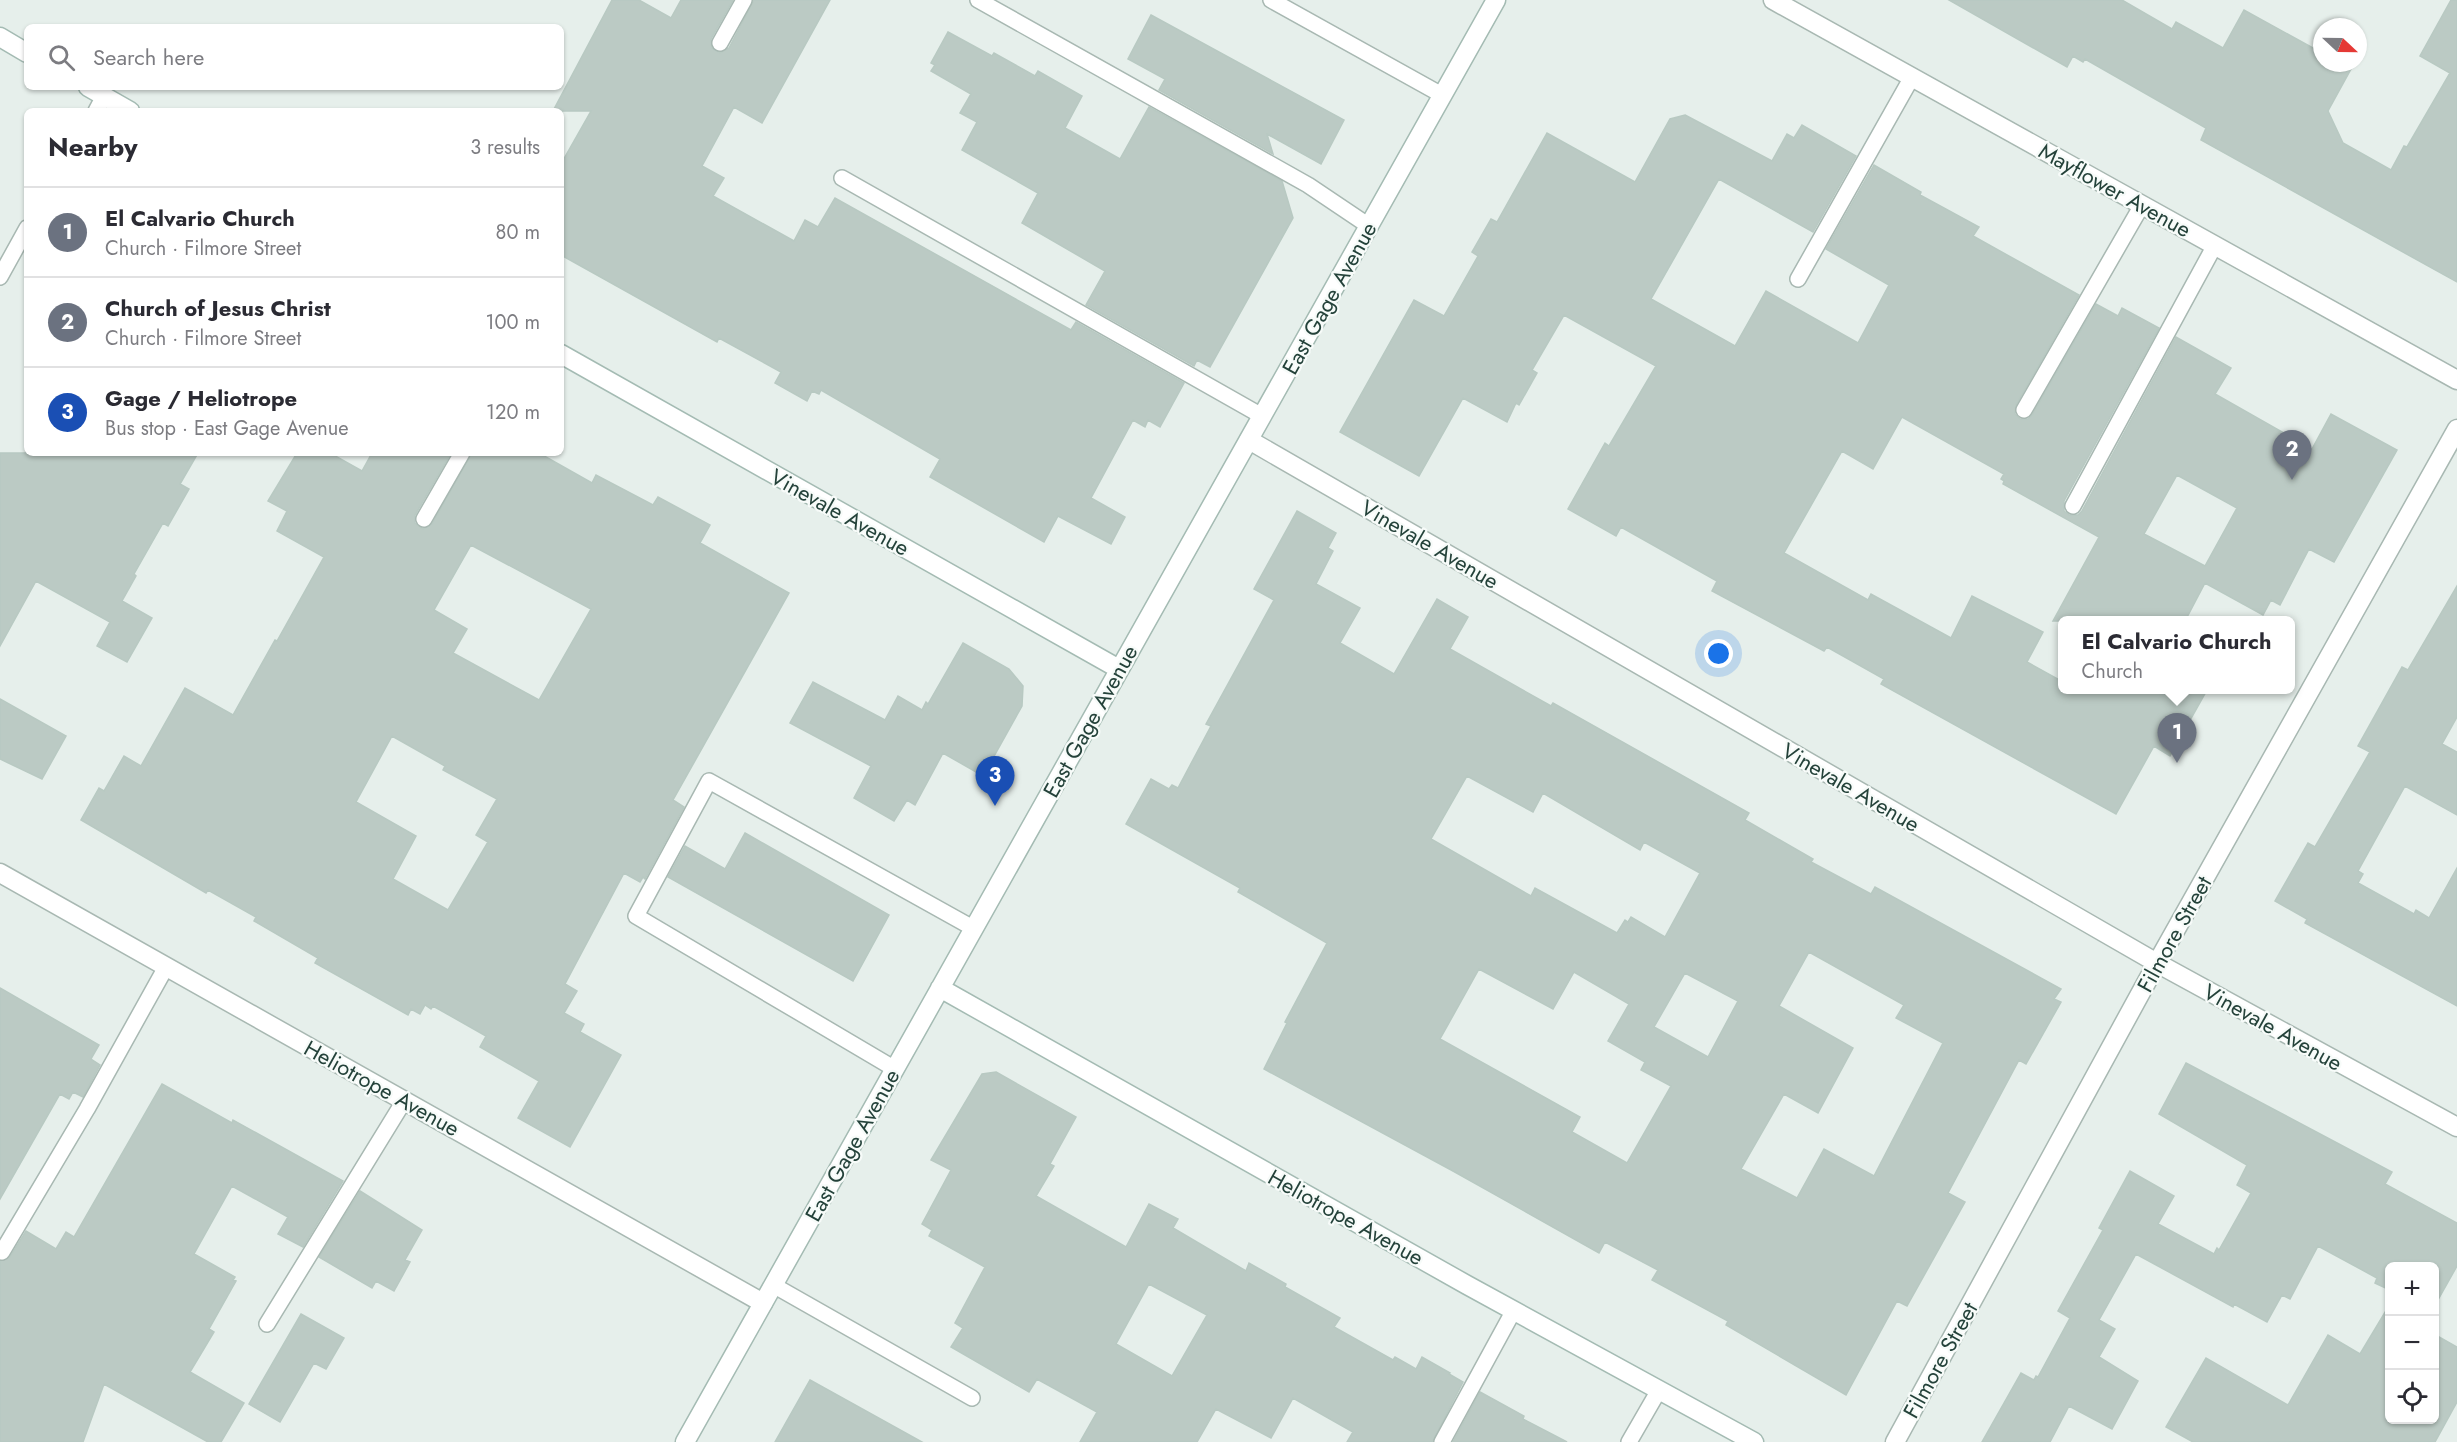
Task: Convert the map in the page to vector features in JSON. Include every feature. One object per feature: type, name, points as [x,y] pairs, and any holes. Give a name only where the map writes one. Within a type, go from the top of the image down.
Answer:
[{"type":"street","name":"East Gage Avenue","points":[[685,1442],[1496,0]]},
{"type":"street","name":"Mayflower Avenue","points":[[1773,0],[2457,380]]},
{"type":"street","points":[[0,37],[24,51]]},
{"type":"street","points":[[90,90],[100,104],[117,108]]},
{"type":"street","name":"Vinevale Avenue","points":[[564,356],[1119,669]]},
{"type":"street","name":"Filmore Street","points":[[1895,1442],[2157,963],[2457,429]]},
{"type":"street","name":"Vinevale Avenue","points":[[1248,440],[2157,963],[2457,1127]]},
{"type":"street","name":"Heliotrope Avenue","points":[[0,873],[763,1303]]},
{"type":"street","name":"Heliotrope Avenue","points":[[940,988],[1754,1442]]},
{"type":"lane","points":[[720,43],[744,0]]},
{"type":"lane","points":[[978,0],[1308,184],[1369,226]]},
{"type":"lane","points":[[1271,0],[1442,95]]},
{"type":"lane","points":[[1798,279],[1912,77]]},
{"type":"lane","points":[[842,178],[1262,416]]},
{"type":"lane","points":[[2024,410],[2142,205]]},
{"type":"lane","points":[[0,277],[24,233]]},
{"type":"lane","points":[[2073,506],[2214,245]]},
{"type":"lane","points":[[424,519],[460,456]]},
{"type":"lane","points":[[895,1069],[636,916],[709,781],[974,928]]},
{"type":"lane","points":[[2,1251],[87,1109],[166,967]]},
{"type":"lane","points":[[267,1324],[404,1101]]},
{"type":"lane","points":[[773,1285],[972,1398]]},
{"type":"lane","points":[[1442,1442],[1514,1310]]},
{"type":"lane","points":[[1629,1442],[1659,1390]]},
{"type":"building","points":[[612,0],[639,0],[671,18],[681,0],[733,0],[711,39],[712,48],[720,53],[729,48],[754,0],[830,0],[762,123],[734,107],[702,166],[724,178],[713,196],[794,241],[805,220],[818,227],[835,198],[1071,330],[1076,322],[1184,383],[1160,427],[1148,420],[1145,427],[1133,420],[1091,498],[1125,517],[1111,544],[1058,516],[1044,542],[930,477],[940,459],[821,390],[819,394],[812,391],[807,401],[775,383],[781,372],[719,338],[717,342],[564,257],[564,159],[591,111],[564,111],[564,108],[555,108]]},
{"type":"building","points":[[1949,0],[2122,0],[2172,29],[2176,22],[2223,48],[2244,10],[2313,48],[2313,72],[2349,72],[2328,111],[2343,143],[2391,170],[2450,73],[2420,56],[2451,0],[2457,0],[2457,282],[2201,140],[2206,128],[2085,59],[2083,62],[2073,56],[2067,67]]},
{"type":"building","points":[[1151,15],[1344,120],[1321,164],[1267,134],[1273,154],[1159,90],[1165,79],[1128,59]]},
{"type":"building","points":[[948,32],[992,56],[994,53],[1035,76],[1038,71],[1082,96],[1065,128],[1120,159],[1149,107],[1282,181],[1293,218],[1210,367],[1197,360],[1194,366],[1086,305],[1105,271],[1022,223],[1038,193],[962,150],[977,122],[960,113],[971,94],[931,71],[935,65],[931,63]]},
{"type":"building","points":[[1685,115],[1772,161],[1787,134],[1794,138],[1802,125],[1856,156],[1813,232],[1719,179],[1651,299],[1735,346],[1766,291],[1858,343],[1889,285],[1826,249],[1874,165],[1921,192],[1920,195],[1979,227],[1973,236],[2079,295],[2016,405],[2015,414],[2020,419],[2028,419],[2032,415],[2096,304],[2118,316],[2122,308],[2159,328],[2064,501],[2064,511],[2069,515],[2078,515],[2082,511],[2176,337],[2231,368],[2215,394],[2312,449],[2331,414],[2397,450],[2334,562],[2309,549],[2280,605],[2271,600],[2263,615],[2205,583],[2188,616],[2058,616],[2058,621],[2053,621],[2099,537],[2003,484],[2004,481],[2001,479],[2004,474],[1902,417],[1873,469],[1842,451],[1784,553],[1868,600],[1871,594],[1951,638],[1972,596],[2043,632],[2027,662],[2058,679],[2058,694],[2205,694],[2170,756],[2154,746],[2116,814],[1881,684],[1884,679],[1827,647],[1824,651],[1712,591],[1717,581],[1621,527],[1616,536],[1568,509],[1605,443],[1609,446],[1656,366],[1564,315],[1532,370],[1537,373],[1519,405],[1516,403],[1507,422],[1463,398],[1419,476],[1340,432],[1414,300],[1444,316],[1478,256],[1472,252],[1491,219],[1497,222],[1547,133],[1635,182],[1670,119]],"holes":[[[2177,475],[2237,508],[2205,566],[2144,534]]]},
{"type":"building","points":[[0,453],[24,453],[24,456],[196,456],[180,484],[189,489],[168,526],[163,523],[134,574],[136,576],[122,601],[152,618],[127,662],[97,646],[110,622],[36,581],[0,646]]},
{"type":"building","points":[[295,456],[335,456],[362,471],[370,456],[449,456],[415,515],[415,523],[423,529],[432,524],[470,456],[544,456],[592,483],[596,475],[653,505],[658,497],[710,525],[700,543],[789,593],[673,800],[684,807],[645,879],[643,877],[640,882],[624,873],[565,984],[577,991],[564,1013],[584,1024],[580,1032],[621,1055],[570,1147],[518,1118],[539,1081],[480,1047],[486,1036],[433,1006],[431,1009],[425,1005],[420,1014],[411,1009],[408,1015],[315,963],[318,958],[254,921],[256,917],[208,890],[206,893],[81,820],[99,788],[104,791],[124,756],[141,766],[185,688],[233,715],[324,557],[277,531],[287,511],[268,501]],"holes":[[[471,545],[591,609],[539,700],[453,653],[467,629],[434,610]],[[392,736],[445,766],[443,770],[497,799],[476,835],[488,842],[448,910],[393,879],[416,836],[356,802]]]},
{"type":"building","points":[[1297,511],[1336,533],[1328,548],[1333,551],[1316,584],[1360,608],[1340,643],[1394,674],[1437,599],[1468,617],[1450,649],[1551,706],[1553,703],[1749,813],[1745,820],[1813,859],[1811,862],[1871,894],[1875,887],[2061,989],[2054,999],[2061,1002],[2026,1064],[2019,1060],[1948,1193],[1965,1202],[1907,1306],[1897,1301],[1846,1395],[1726,1325],[1728,1321],[1652,1280],[1658,1270],[1605,1242],[1599,1253],[1264,1069],[1287,1023],[1285,1022],[1327,943],[1238,892],[1240,888],[1126,824],[1151,779],[1169,789],[1172,785],[1178,788],[1211,726],[1206,724],[1274,600],[1254,589]],"holes":[[[1467,776],[1533,812],[1543,793],[1640,850],[1644,842],[1700,873],[1665,937],[1631,917],[1628,922],[1625,920],[1617,933],[1535,888],[1531,896],[1431,839]],[[1809,952],[1904,1005],[1896,1018],[1943,1043],[1874,1176],[1824,1149],[1797,1198],[1741,1169],[1784,1094],[1818,1113],[1853,1048],[1779,1006]],[[1479,969],[1553,1009],[1574,972],[1629,1004],[1608,1041],[1645,1062],[1641,1070],[1671,1086],[1627,1163],[1572,1132],[1580,1117],[1440,1039]],[[1685,973],[1738,1001],[1708,1057],[1654,1027]]]},
{"type":"building","points":[[2457,586],[2457,717],[2442,744],[2457,752],[2457,815],[2405,786],[2358,871],[2363,874],[2358,883],[2414,914],[2416,910],[2429,918],[2457,868],[2457,1006],[2305,923],[2307,919],[2275,901],[2308,843],[2315,847],[2370,752],[2358,746],[2402,667],[2408,670]]},
{"type":"building","points":[[963,643],[1009,669],[1023,686],[1022,706],[983,776],[943,753],[915,805],[907,800],[894,821],[854,798],[871,766],[790,723],[813,682],[885,720],[898,696],[922,710],[926,702],[928,704]]},
{"type":"building","points":[[0,699],[66,736],[42,779],[0,759]]},
{"type":"building","points":[[745,833],[889,915],[853,981],[668,877],[685,846],[725,869]]},
{"type":"building","points":[[0,988],[99,1045],[91,1059],[100,1065],[83,1097],[73,1092],[69,1099],[60,1094],[0,1199]]},
{"type":"building","points":[[2186,1063],[2392,1172],[2385,1184],[2457,1223],[2457,1266],[2439,1298],[2439,1262],[2385,1262],[2385,1288],[2375,1283],[2377,1278],[2318,1246],[2290,1299],[2282,1295],[2267,1322],[2234,1304],[2233,1307],[2136,1254],[2099,1320],[2115,1329],[2099,1357],[2138,1381],[2112,1429],[2069,1406],[2050,1442],[1982,1442],[2021,1373],[2034,1380],[2036,1376],[2038,1377],[2070,1318],[2058,1311],[2103,1230],[2099,1228],[2130,1171],[2174,1196],[2158,1224],[2214,1254],[2217,1248],[2219,1250],[2251,1193],[2237,1185],[2247,1165],[2159,1114]]},
{"type":"building","points":[[996,1072],[1076,1117],[1050,1164],[1054,1166],[1036,1196],[1126,1247],[1149,1204],[1178,1219],[1173,1228],[1246,1271],[1249,1263],[1286,1284],[1285,1287],[1340,1318],[1334,1327],[1393,1360],[1395,1357],[1416,1369],[1422,1357],[1463,1382],[1432,1442],[1347,1442],[1353,1432],[1293,1398],[1271,1438],[1216,1409],[1197,1442],[1080,1442],[1097,1412],[1037,1379],[1029,1392],[951,1347],[963,1328],[955,1323],[985,1267],[929,1236],[932,1230],[922,1224],[951,1170],[931,1160],[982,1074]],"holes":[[[1149,1284],[1207,1315],[1172,1376],[1116,1344]]]},
{"type":"building","points":[[162,1084],[232,1123],[233,1120],[343,1181],[303,1247],[278,1234],[288,1217],[232,1186],[194,1254],[235,1277],[233,1280],[236,1281],[209,1329],[214,1332],[190,1372],[244,1403],[221,1442],[208,1442],[104,1384],[83,1442],[0,1442],[0,1261],[10,1257],[26,1231],[56,1249],[66,1232],[74,1237]]},
{"type":"building","points":[[360,1191],[422,1230],[405,1260],[410,1262],[394,1291],[376,1281],[372,1288],[319,1257]]},
{"type":"building","points":[[2385,1312],[2385,1424],[2439,1424],[2439,1337],[2457,1347],[2457,1402],[2435,1442],[2193,1442],[2166,1427],[2206,1358],[2288,1405],[2328,1335],[2360,1354]]},
{"type":"building","points":[[301,1314],[344,1338],[326,1369],[314,1363],[280,1422],[249,1404]]},
{"type":"building","points":[[810,1380],[922,1442],[775,1442]]},
{"type":"building","points":[[1480,1392],[1524,1416],[1523,1419],[1567,1442],[1453,1442]]},
{"type":"place","name":"Church of Jesus Christ","points":[[2292,480]]},
{"type":"place","name":"El Calvario Church","points":[[2177,763]]},
{"type":"place","name":"Gage / Heliotrope","points":[[995,806]]}]
